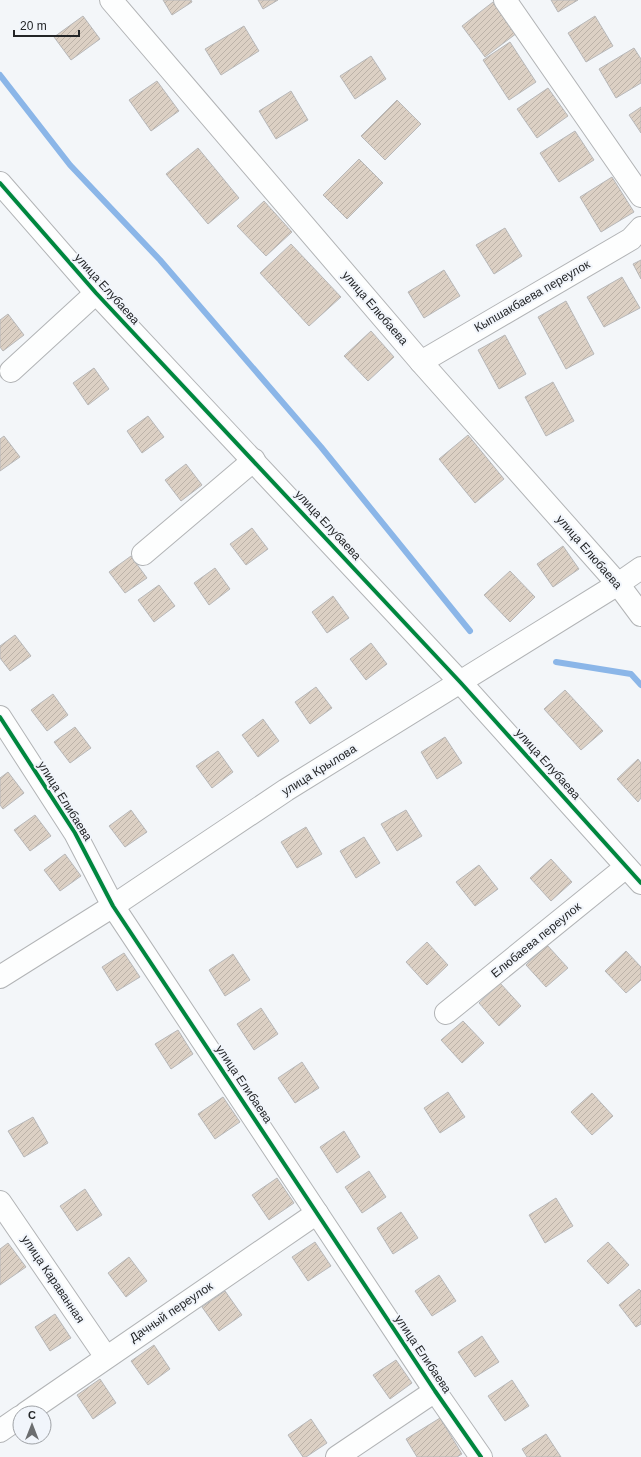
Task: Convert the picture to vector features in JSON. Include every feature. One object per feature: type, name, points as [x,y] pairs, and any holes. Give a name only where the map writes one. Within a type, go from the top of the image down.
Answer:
[{"type":"street","name":"улица Елюбаева","points":[[111,0],[421,362],[618,584],[641,615]]},
{"type":"street","points":[[505,0],[641,196]]},
{"type":"street","name":"улица Елубаева","points":[[0,183],[96,293],[254,460],[461,683],[641,883]]},
{"type":"street","name":"Кыпшакбаева переулок","points":[[421,362],[631,239],[641,228]]},
{"type":"street","points":[[11,371],[96,293]]},
{"type":"street","points":[[143,554],[254,460]]},
{"type":"street","name":"улица Крылова","points":[[0,977],[113,906],[286,790],[461,683],[641,568]]},
{"type":"street","name":"улица Елибаева","points":[[0,716],[75,833],[113,906],[434,1391],[481,1457]]},
{"type":"street","name":"Елюбаева переулок","points":[[446,1013],[626,867]]},
{"type":"street","name":"улица Караванная","points":[[0,1202],[106,1357]]},
{"type":"street","name":"Дачный переулок","points":[[37,1405],[317,1213]]},
{"type":"street","points":[[337,1457],[434,1391]]},
{"type":"street","points":[[0,1431],[12,1423]]},
{"type":"building","points":[[163,0],[191,0],[192,2],[172,15]]},
{"type":"building","points":[[258,0],[278,0],[263,9]]},
{"type":"building","points":[[551,0],[578,0],[558,12]]},
{"type":"building","points":[[493,2],[517,33],[485,57],[462,26]]},
{"type":"building","points":[[83,16],[100,39],[71,60],[54,37]]},
{"type":"building","points":[[595,16],[613,46],[586,62],[568,33]]},
{"type":"building","points":[[244,26],[259,51],[221,75],[205,49]]},
{"type":"building","points":[[510,42],[536,82],[509,100],[483,60]]},
{"type":"building","points":[[634,48],[641,59],[641,83],[616,98],[599,69]]},
{"type":"building","points":[[371,56],[386,79],[355,99],[340,76]]},
{"type":"building","points":[[157,81],[179,111],[151,131],[129,100]]},
{"type":"building","points":[[548,88],[568,116],[537,138],[517,109]]},
{"type":"building","points":[[291,91],[308,120],[276,139],[259,111]]},
{"type":"building","points":[[397,100],[421,124],[385,160],[361,136]]},
{"type":"building","points":[[641,107],[641,133],[629,115]]},
{"type":"building","points":[[575,131],[594,160],[559,182],[540,153]]},
{"type":"building","points":[[198,148],[239,198],[208,224],[166,174]]},
{"type":"building","points":[[359,159],[383,183],[347,219],[323,195]]},
{"type":"building","points":[[612,177],[634,212],[601,232],[580,197]]},
{"type":"building","points":[[264,201],[292,232],[266,256],[237,226]]},
{"type":"building","points":[[505,228],[522,256],[494,274],[476,245]]},
{"type":"building","points":[[291,244],[341,297],[309,326],[260,273]]},
{"type":"building","points":[[641,260],[641,279],[633,264]]},
{"type":"building","points":[[444,270],[460,296],[424,318],[408,292]]},
{"type":"building","points":[[622,277],[640,308],[604,327],[587,297]]},
{"type":"building","points":[[566,301],[594,354],[566,369],[538,317]]},
{"type":"building","points":[[8,314],[24,335],[3,351],[0,347],[0,320]]},
{"type":"building","points":[[371,331],[394,357],[368,381],[344,356]]},
{"type":"building","points":[[505,335],[526,374],[499,389],[478,350]]},
{"type":"building","points":[[94,368],[109,389],[88,405],[73,383]]},
{"type":"building","points":[[553,382],[574,421],[546,436],[525,397]]},
{"type":"building","points":[[148,416],[164,437],[142,453],[127,431]]},
{"type":"building","points":[[468,435],[504,479],[475,503],[439,459]]},
{"type":"building","points":[[4,436],[20,457],[0,471],[0,439]]},
{"type":"building","points":[[186,464],[202,485],[181,501],[165,480]]},
{"type":"building","points":[[252,528],[268,549],[246,565],[230,544]]},
{"type":"building","points":[[563,546],[579,569],[553,587],[537,564]]},
{"type":"building","points":[[131,556],[147,578],[125,593],[109,572]]},
{"type":"building","points":[[215,568],[230,589],[209,605],[194,583]]},
{"type":"building","points":[[510,571],[535,597],[510,622],[484,595]]},
{"type":"building","points":[[159,585],[175,606],[154,622],[138,600]]},
{"type":"building","points":[[333,596],[349,618],[327,633],[312,612]]},
{"type":"building","points":[[15,635],[31,656],[10,671],[0,658],[0,646]]},
{"type":"building","points":[[371,643],[387,664],[366,680],[350,659]]},
{"type":"building","points":[[316,687],[332,708],[310,724],[295,702]]},
{"type":"building","points":[[565,690],[603,731],[581,750],[544,709]]},
{"type":"building","points":[[53,694],[68,715],[47,731],[31,710]]},
{"type":"building","points":[[263,719],[279,741],[258,757],[242,735]]},
{"type":"building","points":[[75,727],[91,748],[70,763],[54,742]]},
{"type":"building","points":[[445,737],[462,763],[437,779],[421,752]]},
{"type":"building","points":[[218,751],[233,772],[212,788],[196,766]]},
{"type":"building","points":[[638,759],[641,763],[641,798],[638,802],[617,779]]},
{"type":"building","points":[[8,772],[24,793],[3,809],[0,805],[0,778]]},
{"type":"building","points":[[131,810],[147,832],[125,847],[109,826]]},
{"type":"building","points":[[406,810],[422,836],[397,851],[381,824]]},
{"type":"building","points":[[35,815],[51,836],[30,851],[14,830]]},
{"type":"building","points":[[306,827],[322,854],[297,868],[281,842]]},
{"type":"building","points":[[364,837],[380,863],[356,878],[340,851]]},
{"type":"building","points":[[65,854],[81,876],[60,891],[44,870]]},
{"type":"building","points":[[551,859],[572,882],[551,901],[530,878]]},
{"type":"building","points":[[479,865],[498,889],[475,906],[456,882]]},
{"type":"building","points":[[427,942],[448,965],[427,985],[406,962]]},
{"type":"building","points":[[547,945],[568,968],[546,987],[526,965]]},
{"type":"building","points":[[626,951],[641,967],[641,980],[626,993],[605,971]]},
{"type":"building","points":[[124,953],[140,977],[117,991],[102,967]]},
{"type":"building","points":[[233,954],[250,980],[225,996],[209,970]]},
{"type":"building","points":[[500,983],[521,1006],[499,1026],[479,1003]]},
{"type":"building","points":[[261,1008],[278,1034],[254,1050],[237,1024]]},
{"type":"building","points":[[463,1021],[484,1043],[462,1063],[441,1040]]},
{"type":"building","points":[[178,1030],[193,1054],[171,1069],[155,1044]]},
{"type":"building","points":[[302,1062],[319,1088],[295,1103],[278,1078]]},
{"type":"building","points":[[448,1092],[465,1117],[440,1133],[424,1108]]},
{"type":"building","points":[[592,1093],[613,1116],[592,1135],[571,1112]]},
{"type":"building","points":[[223,1097],[240,1122],[215,1139],[198,1114]]},
{"type":"building","points":[[33,1117],[48,1143],[24,1157],[8,1131]]},
{"type":"building","points":[[344,1131],[360,1157],[337,1173],[320,1147]]},
{"type":"building","points":[[369,1171],[386,1197],[362,1213],[345,1187]]},
{"type":"building","points":[[277,1178],[294,1203],[269,1220],[252,1195]]},
{"type":"building","points":[[85,1189],[102,1215],[77,1231],[60,1206]]},
{"type":"building","points":[[556,1198],[573,1226],[545,1243],[529,1215]]},
{"type":"building","points":[[401,1212],[418,1238],[393,1254],[377,1228]]},
{"type":"building","points":[[315,1242],[331,1266],[308,1281],[292,1257]]},
{"type":"building","points":[[608,1242],[629,1265],[608,1284],[587,1261]]},
{"type":"building","points":[[8,1243],[26,1267],[0,1285],[0,1249]]},
{"type":"building","points":[[129,1257],[147,1281],[126,1297],[108,1273]]},
{"type":"building","points":[[439,1275],[456,1301],[432,1316],[415,1291]]},
{"type":"building","points":[[639,1289],[641,1291],[641,1324],[636,1327],[619,1305]]},
{"type":"building","points":[[225,1291],[242,1315],[219,1331],[202,1307]]},
{"type":"building","points":[[55,1314],[71,1338],[50,1351],[35,1327]]},
{"type":"building","points":[[482,1336],[499,1362],[475,1377],[458,1352]]},
{"type":"building","points":[[154,1345],[170,1369],[148,1385],[131,1361]]},
{"type":"building","points":[[396,1360],[412,1383],[390,1399],[373,1375]]},
{"type":"building","points":[[100,1379],[116,1403],[93,1419],[77,1395]]},
{"type":"building","points":[[512,1380],[529,1406],[505,1421],[488,1396]]},
{"type":"building","points":[[440,1418],[462,1454],[457,1457],[417,1457],[406,1439]]},
{"type":"building","points":[[311,1419],[327,1443],[306,1457],[303,1457],[288,1435]]},
{"type":"building","points":[[546,1434],[561,1457],[527,1457],[522,1449]]},
{"type":"waterway","points":[[0,75],[70,165],[160,260],[321,447],[470,631]]},
{"type":"waterway","points":[[556,662],[631,674],[641,685]]},
{"type":"cycle path","points":[[0,183],[96,293],[461,683],[641,883]]},
{"type":"cycle path","points":[[0,717],[75,833],[113,906],[435,1391],[481,1457]]}]
